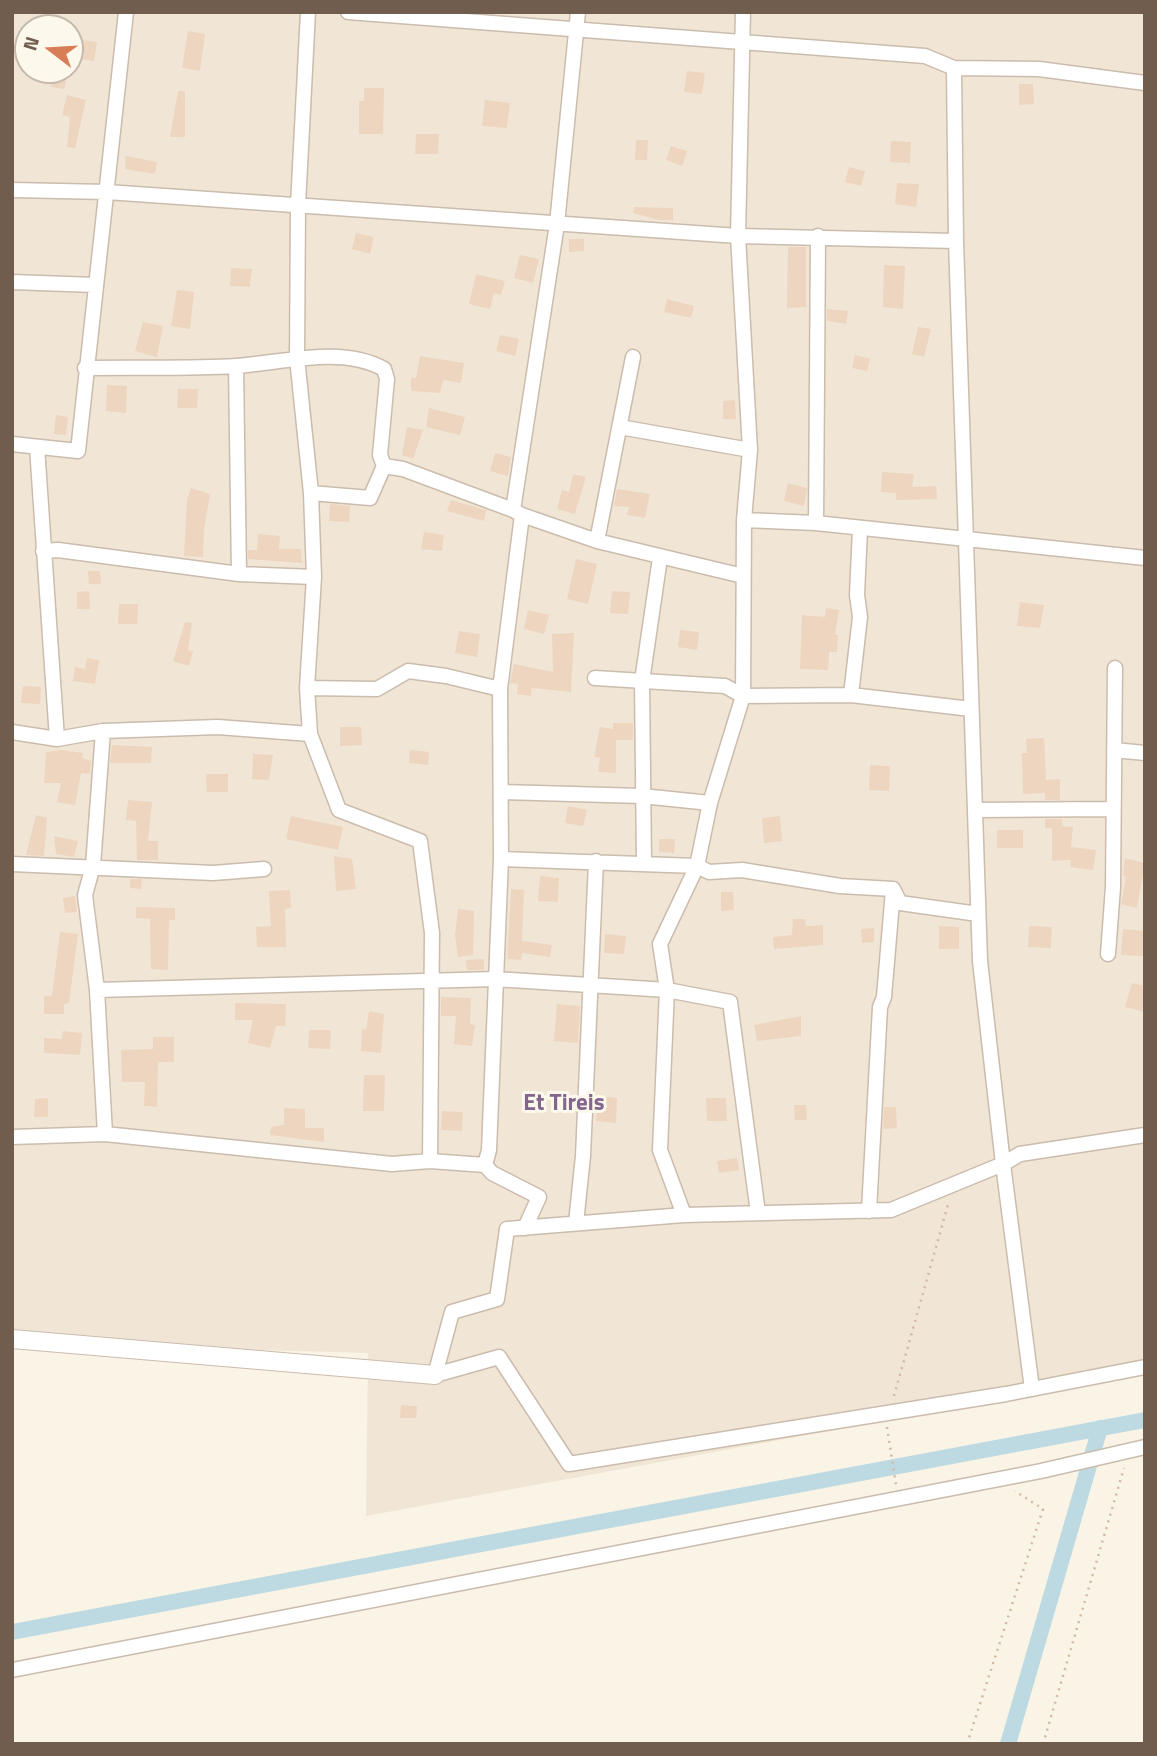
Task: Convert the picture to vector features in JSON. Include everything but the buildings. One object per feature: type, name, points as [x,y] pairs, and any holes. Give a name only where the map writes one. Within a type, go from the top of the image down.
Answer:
[{"type":"street","points":[[12,444],[78,451],[126,12]]},
{"type":"street","points":[[308,12],[298,205],[297,358],[311,493],[314,577],[307,688],[310,734],[339,810],[419,841],[432,933],[430,1161]]},
{"type":"street","points":[[348,12],[390,13],[577,32],[925,56],[954,68],[1039,69],[1144,83],[1145,77]]},
{"type":"street","points":[[485,1165],[489,1150],[501,859],[499,689],[517,512],[557,223],[578,12]]},
{"type":"street","points":[[684,1215],[660,1150],[667,990],[660,944],[697,866],[710,803],[743,696],[744,520],[750,450],[738,236],[743,12]]},
{"type":"street","points":[[954,68],[956,242],[980,961],[1032,1389]]},
{"type":"street","points":[[12,190],[107,192],[738,236],[818,236],[956,242]]},
{"type":"street","points":[[816,523],[818,236]]},
{"type":"street","points":[[12,282],[95,285]]},
{"type":"street","points":[[597,541],[633,357]]},
{"type":"street","points":[[85,368],[236,366],[297,358],[366,359],[384,369],[387,379],[380,455],[384,466],[370,498],[311,493]]},
{"type":"street","points":[[236,366],[239,574]]},
{"type":"street","points":[[620,427],[664,437],[750,450]]},
{"type":"street","points":[[37,447],[57,739]]},
{"type":"street","points":[[384,466],[403,469],[597,541],[743,576]]},
{"type":"street","points":[[744,520],[816,523],[1145,558]]},
{"type":"street","points":[[851,695],[860,617],[857,595],[860,528]]},
{"type":"street","points":[[43,551],[58,550],[239,574],[314,577]]},
{"type":"street","points":[[644,863],[642,681],[660,558]]},
{"type":"street","points":[[1108,954],[1113,887],[1115,668]]},
{"type":"street","points":[[307,688],[377,689],[408,671],[446,676],[499,689]]},
{"type":"street","points":[[595,678],[725,686],[743,696],[851,695],[971,709]]},
{"type":"street","points":[[12,732],[57,739],[103,731],[218,727],[310,734]]},
{"type":"street","points":[[103,731],[93,866],[85,895],[97,990],[105,1135]]},
{"type":"street","points":[[1114,750],[1145,753]]},
{"type":"street","points":[[502,792],[642,796],[710,803]]},
{"type":"street","points":[[975,810],[1112,809]]},
{"type":"street","points":[[501,859],[596,860],[697,866],[709,872],[742,870],[840,886],[893,889]]},
{"type":"street","points":[[576,1223],[583,1156],[596,860]]},
{"type":"street","points":[[12,864],[213,873],[264,869]]},
{"type":"street","points":[[893,889],[900,903],[978,914]]},
{"type":"street","points":[[869,1211],[880,1007],[884,997],[893,889]]},
{"type":"street","points":[[97,990],[495,979],[667,990],[730,1002],[758,1213]]},
{"type":"street","points":[[12,1137],[105,1135],[392,1164],[430,1161],[485,1165],[492,1173],[539,1197],[525,1227]]},
{"type":"street","points":[[435,1375],[452,1312],[497,1299],[508,1229],[684,1215],[891,1210],[1003,1164],[1020,1154],[1145,1135]]},
{"type":"street","points":[[12,1339],[435,1375],[499,1357],[569,1464],[890,1414],[1145,1367]]},
{"type":"street","points":[[12,1670],[1041,1471],[1145,1447]]},
{"type":"path","points":[[898,1493],[886,1434],[954,1184]]},
{"type":"path","points":[[1043,1744],[1130,1451]]},
{"type":"path","points":[[967,1744],[1043,1510],[1013,1489]]},
{"type":"shaded area","points":[[12,12],[1145,12],[1145,1373],[366,1516],[368,1353],[12,1343]]},
{"type":"waterway","points":[[12,1632],[1145,1420]]},
{"type":"waterway","points":[[1008,1744],[1100,1428]]},
{"type":"district","name":"Et Tireis","points":[[564,1104]]}]
